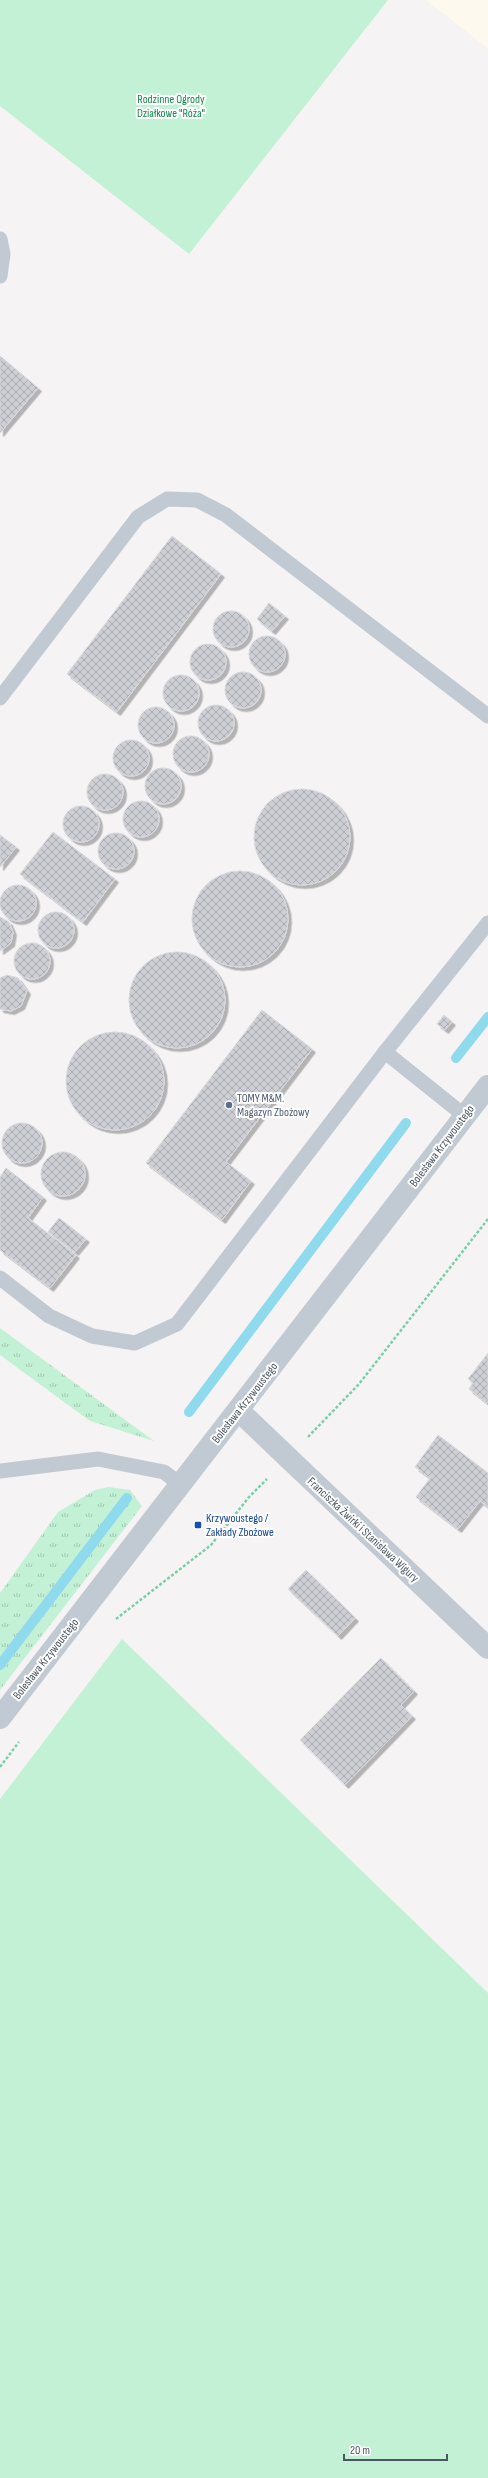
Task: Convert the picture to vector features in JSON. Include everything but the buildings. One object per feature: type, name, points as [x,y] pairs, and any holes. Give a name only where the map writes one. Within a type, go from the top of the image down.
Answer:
[{"type":"street","name":"Bolesława Krzywoustego","points":[[0,1718],[182,1485],[488,1086]]},
{"type":"street","name":"Franciszka Żwirki i Stanisława Wigury","points":[[239,1411],[287,1459],[485,1638]]},
{"type":"lane","points":[[0,239],[3,254],[0,276]]},
{"type":"lane","points":[[0,698],[138,517],[167,500],[197,500],[226,515],[488,716]]},
{"type":"lane","points":[[0,1278],[49,1316],[92,1336],[135,1343],[177,1324],[385,1052],[488,923]]},
{"type":"lane","points":[[385,1052],[465,1116]]},
{"type":"lane","points":[[0,1471],[98,1459],[164,1472],[182,1485]]},
{"type":"path","points":[[110,1623],[211,1545],[249,1497],[359,1384],[488,1219]]},
{"type":"shaded area","points":[[426,0],[488,0],[488,49]]},
{"type":"green space","name":"Rodzinne Ogrody Działkowe \"Róża\"","points":[[0,0],[388,0],[189,254],[0,106]]},
{"type":"green space","points":[[0,1328],[154,1441],[90,1421],[0,1355]]},
{"type":"green space","points":[[108,1487],[130,1490],[142,1506],[0,1690],[0,1593],[58,1512],[95,1490]]},
{"type":"green space","points":[[122,1639],[488,1993],[488,2478],[0,2478],[0,1799]]},
{"type":"waterway","points":[[456,1058],[488,1017]]},
{"type":"waterway","points":[[189,1412],[406,1123]]},
{"type":"waterway","points":[[0,1665],[127,1498]]},
{"type":"place","name":"TOMY M&M. Magazyn Zbożowy","points":[[229,1105]]},
{"type":"place","name":"Krzywoustego / Zakłady Zbożowe","points":[[198,1525]]}]
